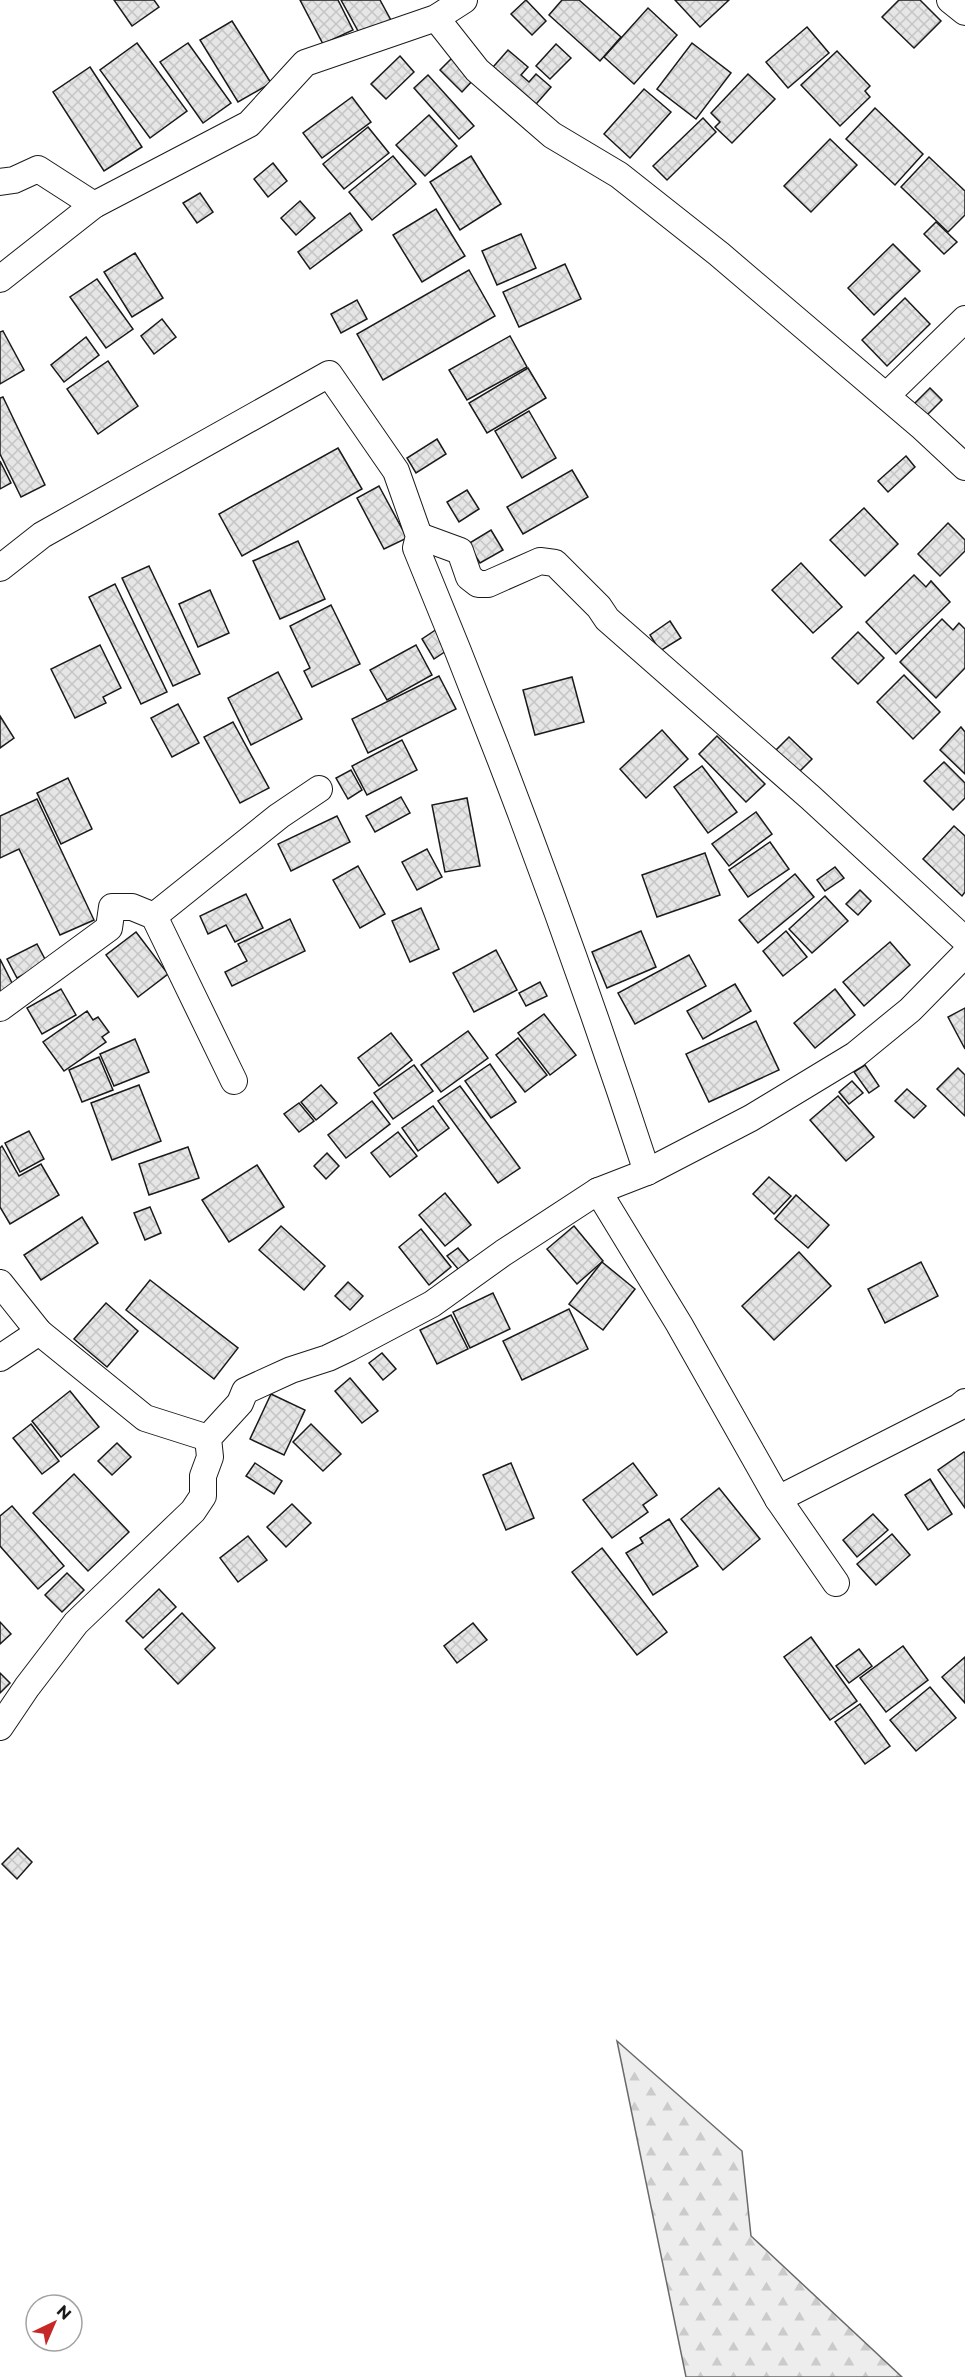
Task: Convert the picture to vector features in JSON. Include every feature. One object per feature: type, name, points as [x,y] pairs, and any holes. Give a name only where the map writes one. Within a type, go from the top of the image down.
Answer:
[{"type":"street","points":[[0,279],[94,205],[249,124],[305,63],[436,18],[464,0]]},
{"type":"street","points":[[950,0],[965,12]]},
{"type":"street","points":[[436,18],[477,70],[552,135],[619,175],[719,254],[886,396],[965,467]]},
{"type":"street","points":[[0,182],[15,180],[38,169],[94,205]]},
{"type":"street","points":[[886,396],[965,319]]},
{"type":"street","points":[[0,568],[42,535],[329,375],[396,471],[419,536],[416,548],[474,688],[543,871],[647,1172]]},
{"type":"street","points":[[419,536],[460,551],[469,576],[478,584],[488,584],[540,561],[555,563],[612,624],[811,798],[965,940]]},
{"type":"street","points":[[154,916],[279,816],[320,789]]},
{"type":"street","points":[[0,1008],[109,928],[112,907],[132,907],[154,916],[234,1081]]},
{"type":"street","points":[[0,1728],[27,1687],[76,1623],[193,1511],[203,1496],[203,1476],[210,1457],[208,1438],[240,1403],[245,1391],[291,1370],[338,1353],[432,1304],[503,1253],[598,1191],[647,1172],[751,1118],[855,1055],[910,1010],[965,954]]},
{"type":"street","points":[[598,1191],[680,1324],[778,1499],[836,1583]]},
{"type":"street","points":[[0,1283],[39,1332],[145,1418],[208,1438]]},
{"type":"street","points":[[0,1358],[39,1332]]},
{"type":"street","points":[[778,1499],[965,1402]]},
{"type":"green space","points":[[617,2041],[742,2151],[751,2236],[902,2377],[686,2377]]},
{"type":"building","points":[[114,0],[154,0],[159,7],[132,26]]},
{"type":"building","points":[[300,0],[338,0],[353,30],[323,44]]},
{"type":"building","points":[[341,0],[380,0],[393,24],[363,40]]},
{"type":"building","points":[[526,0],[546,21],[532,35],[511,14]]},
{"type":"building","points":[[562,0],[579,0],[621,37],[600,61],[549,15]]},
{"type":"building","points":[[675,0],[729,0],[700,27]]},
{"type":"building","points":[[899,0],[920,0],[941,21],[914,48],[882,17]]},
{"type":"building","points":[[648,8],[677,35],[634,84],[604,57]]},
{"type":"building","points":[[232,21],[271,83],[238,102],[200,40]]},
{"type":"building","points":[[807,27],[829,53],[788,88],[766,62]]},
{"type":"building","points":[[137,43],[187,111],[150,138],[100,70]]},
{"type":"building","points":[[188,43],[231,103],[203,123],[160,62]]},
{"type":"building","points":[[692,43],[731,73],[696,119],[657,89]]},
{"type":"building","points":[[556,44],[571,58],[550,79],[536,66]]},
{"type":"building","points":[[508,50],[528,67],[521,75],[529,82],[536,74],[551,87],[530,111],[487,74]]},
{"type":"building","points":[[837,51],[870,86],[865,91],[870,97],[840,126],[801,85]]},
{"type":"building","points":[[400,56],[414,72],[386,99],[371,84]]},
{"type":"building","points":[[453,57],[475,78],[462,92],[440,70]]},
{"type":"building","points":[[90,67],[142,147],[104,171],[53,92]]},
{"type":"building","points":[[748,74],[775,99],[732,143],[715,127],[720,122],[711,113]]},
{"type":"building","points":[[428,75],[474,126],[459,139],[414,88]]},
{"type":"building","points":[[644,89],[671,112],[630,158],[604,134]]},
{"type":"building","points":[[352,97],[371,122],[322,158],[303,133]]},
{"type":"building","points":[[875,108],[923,154],[895,185],[846,139]]},
{"type":"building","points":[[429,115],[457,146],[425,176],[396,145]]},
{"type":"building","points":[[703,118],[716,132],[667,180],[653,166]]},
{"type":"building","points":[[368,127],[389,153],[344,189],[323,164]]},
{"type":"building","points":[[830,139],[857,165],[811,212],[784,186]]},
{"type":"building","points":[[393,156],[416,184],[372,220],[349,192]]},
{"type":"building","points":[[471,156],[501,204],[460,230],[430,182]]},
{"type":"building","points":[[929,157],[965,191],[965,215],[948,232],[901,187]]},
{"type":"building","points":[[273,163],[287,181],[268,197],[254,179]]},
{"type":"building","points":[[200,193],[213,212],[197,223],[183,203]]},
{"type":"building","points":[[300,201],[315,218],[296,235],[281,218]]},
{"type":"building","points":[[436,209],[465,256],[422,282],[393,235]]},
{"type":"building","points":[[350,213],[362,230],[310,269],[298,252]]},
{"type":"building","points":[[936,222],[957,242],[944,254],[924,234]]},
{"type":"building","points":[[521,234],[536,268],[497,285],[482,251]]},
{"type":"building","points":[[893,244],[920,271],[874,315],[848,288]]},
{"type":"building","points":[[135,253],[163,298],[132,317],[104,272]]},
{"type":"building","points":[[565,264],[581,299],[519,327],[503,292]]},
{"type":"building","points":[[469,270],[495,316],[383,380],[357,334]]},
{"type":"building","points":[[97,279],[133,329],[106,348],[70,297]]},
{"type":"building","points":[[905,298],[930,324],[887,366],[862,340]]},
{"type":"building","points":[[357,300],[367,319],[341,333],[331,314]]},
{"type":"building","points":[[162,319],[176,337],[154,354],[141,336]]},
{"type":"building","points":[[3,331],[24,370],[0,384],[0,332]]},
{"type":"building","points":[[510,336],[527,367],[467,400],[449,370]]},
{"type":"building","points":[[86,337],[99,355],[64,382],[51,365]]},
{"type":"building","points":[[108,361],[138,406],[98,434],[67,389]]},
{"type":"building","points":[[528,368],[546,398],[487,433],[469,403]]},
{"type":"building","points":[[930,388],[942,400],[925,417],[913,405]]},
{"type":"building","points":[[3,397],[45,485],[21,497],[0,454],[0,398]]},
{"type":"building","points":[[529,411],[556,458],[522,478],[495,431]]},
{"type":"building","points":[[437,439],[446,454],[416,473],[407,458]]},
{"type":"building","points":[[338,448],[362,489],[242,556],[219,514]]},
{"type":"building","points":[[906,456],[915,467],[888,492],[878,481]]},
{"type":"building","points":[[0,461],[11,483],[0,489]]},
{"type":"building","points":[[572,470],[588,497],[523,534],[507,507]]},
{"type":"building","points":[[379,486],[407,538],[384,549],[357,498]]},
{"type":"building","points":[[467,490],[479,509],[459,522],[447,502]]},
{"type":"building","points":[[864,508],[898,544],[865,576],[830,540]]},
{"type":"building","points":[[948,523],[965,540],[965,551],[940,576],[918,554]]},
{"type":"building","points":[[491,530],[503,550],[480,563],[468,544]]},
{"type":"building","points":[[298,541],[325,599],[280,619],[253,561]]},
{"type":"building","points":[[801,563],[842,607],[813,633],[772,590]]},
{"type":"building","points":[[149,566],[200,674],[173,686],[122,578]]},
{"type":"building","points":[[914,575],[926,587],[931,581],[950,602],[896,654],[866,622]]},
{"type":"building","points":[[115,584],[167,692],[141,704],[89,597]]},
{"type":"building","points":[[210,590],[229,633],[198,647],[179,604]]},
{"type":"building","points":[[331,605],[360,664],[312,687],[304,671],[310,668],[290,626]]},
{"type":"building","points":[[942,619],[953,630],[959,623],[965,629],[965,668],[936,698],[900,662]]},
{"type":"building","points":[[670,621],[681,638],[660,651],[650,635]]},
{"type":"building","points":[[443,625],[455,645],[434,659],[422,639]]},
{"type":"building","points":[[858,632],[884,658],[858,684],[832,658]]},
{"type":"building","points":[[100,645],[121,688],[103,697],[106,703],[75,718],[51,669]]},
{"type":"building","points":[[416,645],[432,675],[387,700],[370,670]]},
{"type":"building","points":[[278,672],[302,719],[251,745],[228,698]]},
{"type":"building","points":[[904,675],[940,712],[913,739],[877,702]]},
{"type":"building","points":[[439,676],[456,709],[368,753],[352,719]]},
{"type":"building","points":[[572,677],[584,722],[535,735],[523,690]]},
{"type":"building","points":[[178,704],[199,743],[172,757],[151,718]]},
{"type":"building","points":[[0,716],[14,738],[0,748]]},
{"type":"building","points":[[233,722],[269,788],[240,803],[204,737]]},
{"type":"building","points":[[961,727],[965,732],[965,774],[940,750]]},
{"type":"building","points":[[662,730],[688,759],[646,798],[620,769]]},
{"type":"building","points":[[717,736],[765,784],[746,802],[699,754]]},
{"type":"building","points":[[789,737],[812,759],[799,772],[776,750]]},
{"type":"building","points":[[402,740],[417,770],[367,795],[352,766]]},
{"type":"building","points":[[944,762],[965,783],[965,798],[953,810],[924,781]]},
{"type":"building","points":[[702,766],[737,812],[708,833],[674,787]]},
{"type":"building","points":[[351,770],[362,790],[348,799],[336,778]]},
{"type":"building","points":[[68,778],[92,829],[61,844],[37,793]]},
{"type":"building","points":[[401,797],[410,813],[375,832],[366,816]]},
{"type":"building","points":[[467,798],[480,866],[445,872],[432,805]]},
{"type":"building","points":[[37,799],[94,920],[60,935],[19,849],[0,858],[0,816]]},
{"type":"building","points":[[756,812],[772,834],[729,866],[712,844]]},
{"type":"building","points":[[337,816],[350,842],[291,871],[278,844]]},
{"type":"building","points":[[954,826],[965,836],[965,892],[962,896],[923,859]]},
{"type":"building","points":[[770,842],[789,869],[748,897],[729,870]]},
{"type":"building","points":[[427,849],[442,877],[417,890],[402,862]]},
{"type":"building","points":[[705,853],[720,895],[657,917],[642,875]]},
{"type":"building","points":[[358,866],[385,914],[360,928],[333,880]]},
{"type":"building","points":[[835,867],[844,878],[825,891],[817,880]]},
{"type":"building","points":[[795,874],[814,897],[758,943],[739,920]]},
{"type":"building","points":[[860,890],[871,901],[858,915],[846,904]]},
{"type":"building","points":[[246,894],[263,928],[235,942],[226,925],[208,934],[200,916]]},
{"type":"building","points":[[825,896],[848,921],[812,953],[789,929]]},
{"type":"building","points":[[421,908],[439,949],[410,962],[392,921]]},
{"type":"building","points":[[290,919],[305,951],[232,986],[225,972],[247,961],[238,944]]},
{"type":"building","points":[[641,931],[656,967],[607,988],[592,952]]},
{"type":"building","points":[[786,931],[807,957],[783,976],[763,951]]},
{"type":"building","points":[[136,932],[168,974],[138,997],[106,955]]},
{"type":"building","points":[[890,942],[910,965],[864,1006],[843,982]]},
{"type":"building","points":[[37,944],[47,963],[17,978],[7,959]]},
{"type":"building","points":[[496,950],[517,990],[474,1012],[453,973]]},
{"type":"building","points":[[689,955],[706,986],[635,1024],[618,993]]},
{"type":"building","points":[[0,959],[13,985],[0,992]]},
{"type":"building","points":[[540,982],[547,996],[526,1006],[519,993]]},
{"type":"building","points":[[735,984],[751,1011],[703,1039],[687,1011]]},
{"type":"building","points":[[61,989],[76,1015],[42,1034],[27,1008]]},
{"type":"building","points":[[835,989],[855,1015],[815,1048],[794,1023]]},
{"type":"building","points":[[965,1008],[965,1049],[948,1017]]},
{"type":"building","points":[[87,1011],[93,1020],[98,1017],[109,1032],[102,1037],[106,1042],[64,1071],[43,1042]]},
{"type":"building","points":[[544,1014],[576,1055],[550,1075],[518,1033]]},
{"type":"building","points":[[756,1021],[779,1070],[709,1102],[686,1054]]},
{"type":"building","points":[[468,1031],[488,1058],[441,1092],[421,1065]]},
{"type":"building","points":[[391,1033],[412,1060],[379,1086],[358,1058]]},
{"type":"building","points":[[518,1038],[547,1075],[525,1092],[496,1055]]},
{"type":"building","points":[[135,1039],[149,1072],[114,1086],[100,1054]]},
{"type":"building","points":[[99,1057],[113,1090],[82,1102],[69,1070]]},
{"type":"building","points":[[490,1064],[516,1102],[491,1118],[465,1081]]},
{"type":"building","points":[[414,1065],[433,1091],[393,1119],[374,1093]]},
{"type":"building","points":[[865,1065],[879,1086],[869,1093],[854,1072]]},
{"type":"building","points":[[958,1068],[965,1075],[965,1116],[937,1089]]},
{"type":"building","points":[[852,1081],[863,1093],[849,1104],[839,1092]]},
{"type":"building","points":[[139,1085],[161,1141],[112,1160],[91,1103]]},
{"type":"building","points":[[321,1085],[337,1103],[316,1120],[301,1102]]},
{"type":"building","points":[[460,1086],[520,1168],[498,1183],[438,1101]]},
{"type":"building","points":[[907,1089],[926,1106],[914,1118],[895,1101]]},
{"type":"building","points":[[838,1096],[874,1137],[846,1161],[810,1120]]},
{"type":"building","points":[[372,1101],[390,1124],[346,1158],[328,1135]]},
{"type":"building","points":[[299,1103],[314,1121],[299,1132],[284,1114]]},
{"type":"building","points":[[433,1106],[449,1128],[418,1151],[402,1128]]},
{"type":"building","points":[[29,1131],[44,1159],[20,1172],[5,1143]]},
{"type":"building","points":[[398,1132],[417,1156],[390,1177],[371,1153]]},
{"type":"building","points":[[2,1146],[19,1176],[41,1164],[59,1195],[10,1224],[0,1207],[0,1148]]},
{"type":"building","points":[[188,1147],[199,1178],[149,1195],[139,1164]]},
{"type":"building","points":[[327,1153],[339,1166],[326,1179],[314,1166]]},
{"type":"building","points":[[257,1165],[284,1207],[229,1242],[202,1200]]},
{"type":"building","points":[[769,1177],[791,1196],[774,1214],[753,1194]]},
{"type":"building","points":[[445,1193],[471,1225],[445,1246],[419,1215]]},
{"type":"building","points":[[796,1195],[829,1225],[808,1248],[775,1219]]},
{"type":"building","points":[[150,1207],[161,1233],[145,1240],[134,1213]]},
{"type":"building","points":[[82,1217],[98,1243],[41,1280],[24,1255]]},
{"type":"building","points":[[281,1226],[325,1266],[304,1290],[259,1250]]},
{"type":"building","points":[[574,1226],[603,1261],[577,1284],[547,1249]]},
{"type":"building","points":[[421,1229],[451,1267],[429,1285],[399,1247]]},
{"type":"building","points":[[458,1248],[469,1261],[459,1270],[447,1256]]},
{"type":"building","points":[[799,1252],[831,1286],[774,1340],[742,1306]]},
{"type":"building","points":[[602,1262],[635,1289],[603,1330],[569,1304]]},
{"type":"building","points":[[921,1262],[938,1296],[885,1323],[868,1289]]},
{"type":"building","points":[[150,1280],[238,1348],[214,1379],[126,1310]]},
{"type":"building","points":[[348,1282],[363,1296],[350,1310],[335,1296]]},
{"type":"building","points":[[493,1293],[510,1329],[470,1348],[453,1312]]},
{"type":"building","points":[[106,1303],[138,1331],[107,1367],[74,1339]]},
{"type":"building","points":[[569,1309],[588,1349],[522,1380],[503,1341]]},
{"type":"building","points":[[451,1315],[468,1349],[437,1364],[420,1330]]},
{"type":"building","points":[[382,1353],[396,1369],[383,1380],[369,1363]]},
{"type":"building","points":[[350,1378],[378,1411],[362,1423],[335,1391]]},
{"type":"building","points":[[70,1391],[99,1427],[61,1457],[32,1421]]},
{"type":"building","points":[[271,1394],[305,1410],[284,1455],[250,1439]]},
{"type":"building","points":[[31,1424],[59,1461],[42,1474],[13,1438]]},
{"type":"building","points":[[311,1424],[341,1454],[323,1471],[293,1442]]},
{"type":"building","points":[[117,1443],[131,1457],[112,1475],[98,1461]]},
{"type":"building","points":[[965,1453],[965,1508],[938,1470]]},
{"type":"building","points":[[255,1463],[282,1481],[274,1494],[246,1476]]},
{"type":"building","points":[[511,1463],[534,1518],[506,1530],[483,1475]]},
{"type":"building","points":[[633,1463],[657,1495],[643,1505],[648,1512],[612,1538],[583,1500]]},
{"type":"building","points":[[74,1474],[129,1532],[88,1571],[33,1513]]},
{"type":"building","points":[[930,1479],[952,1514],[928,1530],[905,1495]]},
{"type":"building","points":[[719,1488],[760,1539],[723,1570],[681,1519]]},
{"type":"building","points":[[292,1504],[311,1523],[286,1547],[267,1527]]},
{"type":"building","points":[[12,1506],[64,1566],[38,1589],[0,1546],[0,1516]]},
{"type":"building","points":[[873,1514],[888,1530],[857,1557],[843,1540]]},
{"type":"building","points":[[669,1519],[698,1566],[653,1595],[626,1553],[643,1543],[640,1538]]},
{"type":"building","points":[[892,1534],[910,1555],[876,1585],[857,1564]]},
{"type":"building","points":[[248,1536],[267,1560],[238,1582],[220,1558]]},
{"type":"building","points":[[602,1548],[667,1632],[637,1655],[572,1572]]},
{"type":"building","points":[[67,1573],[84,1590],[62,1612],[45,1595]]},
{"type":"building","points":[[159,1589],[176,1607],[143,1638],[126,1621]]},
{"type":"building","points":[[182,1613],[215,1648],[178,1684],[145,1649]]},
{"type":"building","points":[[0,1622],[11,1634],[0,1644]]},
{"type":"building","points":[[473,1623],[487,1640],[457,1663],[444,1646]]},
{"type":"building","points":[[811,1637],[857,1701],[830,1720],[784,1657]]},
{"type":"building","points":[[903,1646],[928,1680],[886,1712],[860,1678]]},
{"type":"building","points":[[859,1649],[872,1666],[849,1683],[836,1666]]},
{"type":"building","points":[[965,1657],[965,1703],[942,1677]]},
{"type":"building","points":[[0,1673],[10,1683],[0,1693]]},
{"type":"building","points":[[930,1687],[956,1718],[916,1751],[890,1720]]},
{"type":"building","points":[[860,1704],[890,1746],[865,1764],[835,1722]]},
{"type":"building","points":[[18,1848],[32,1862],[17,1879],[2,1864]]}]
